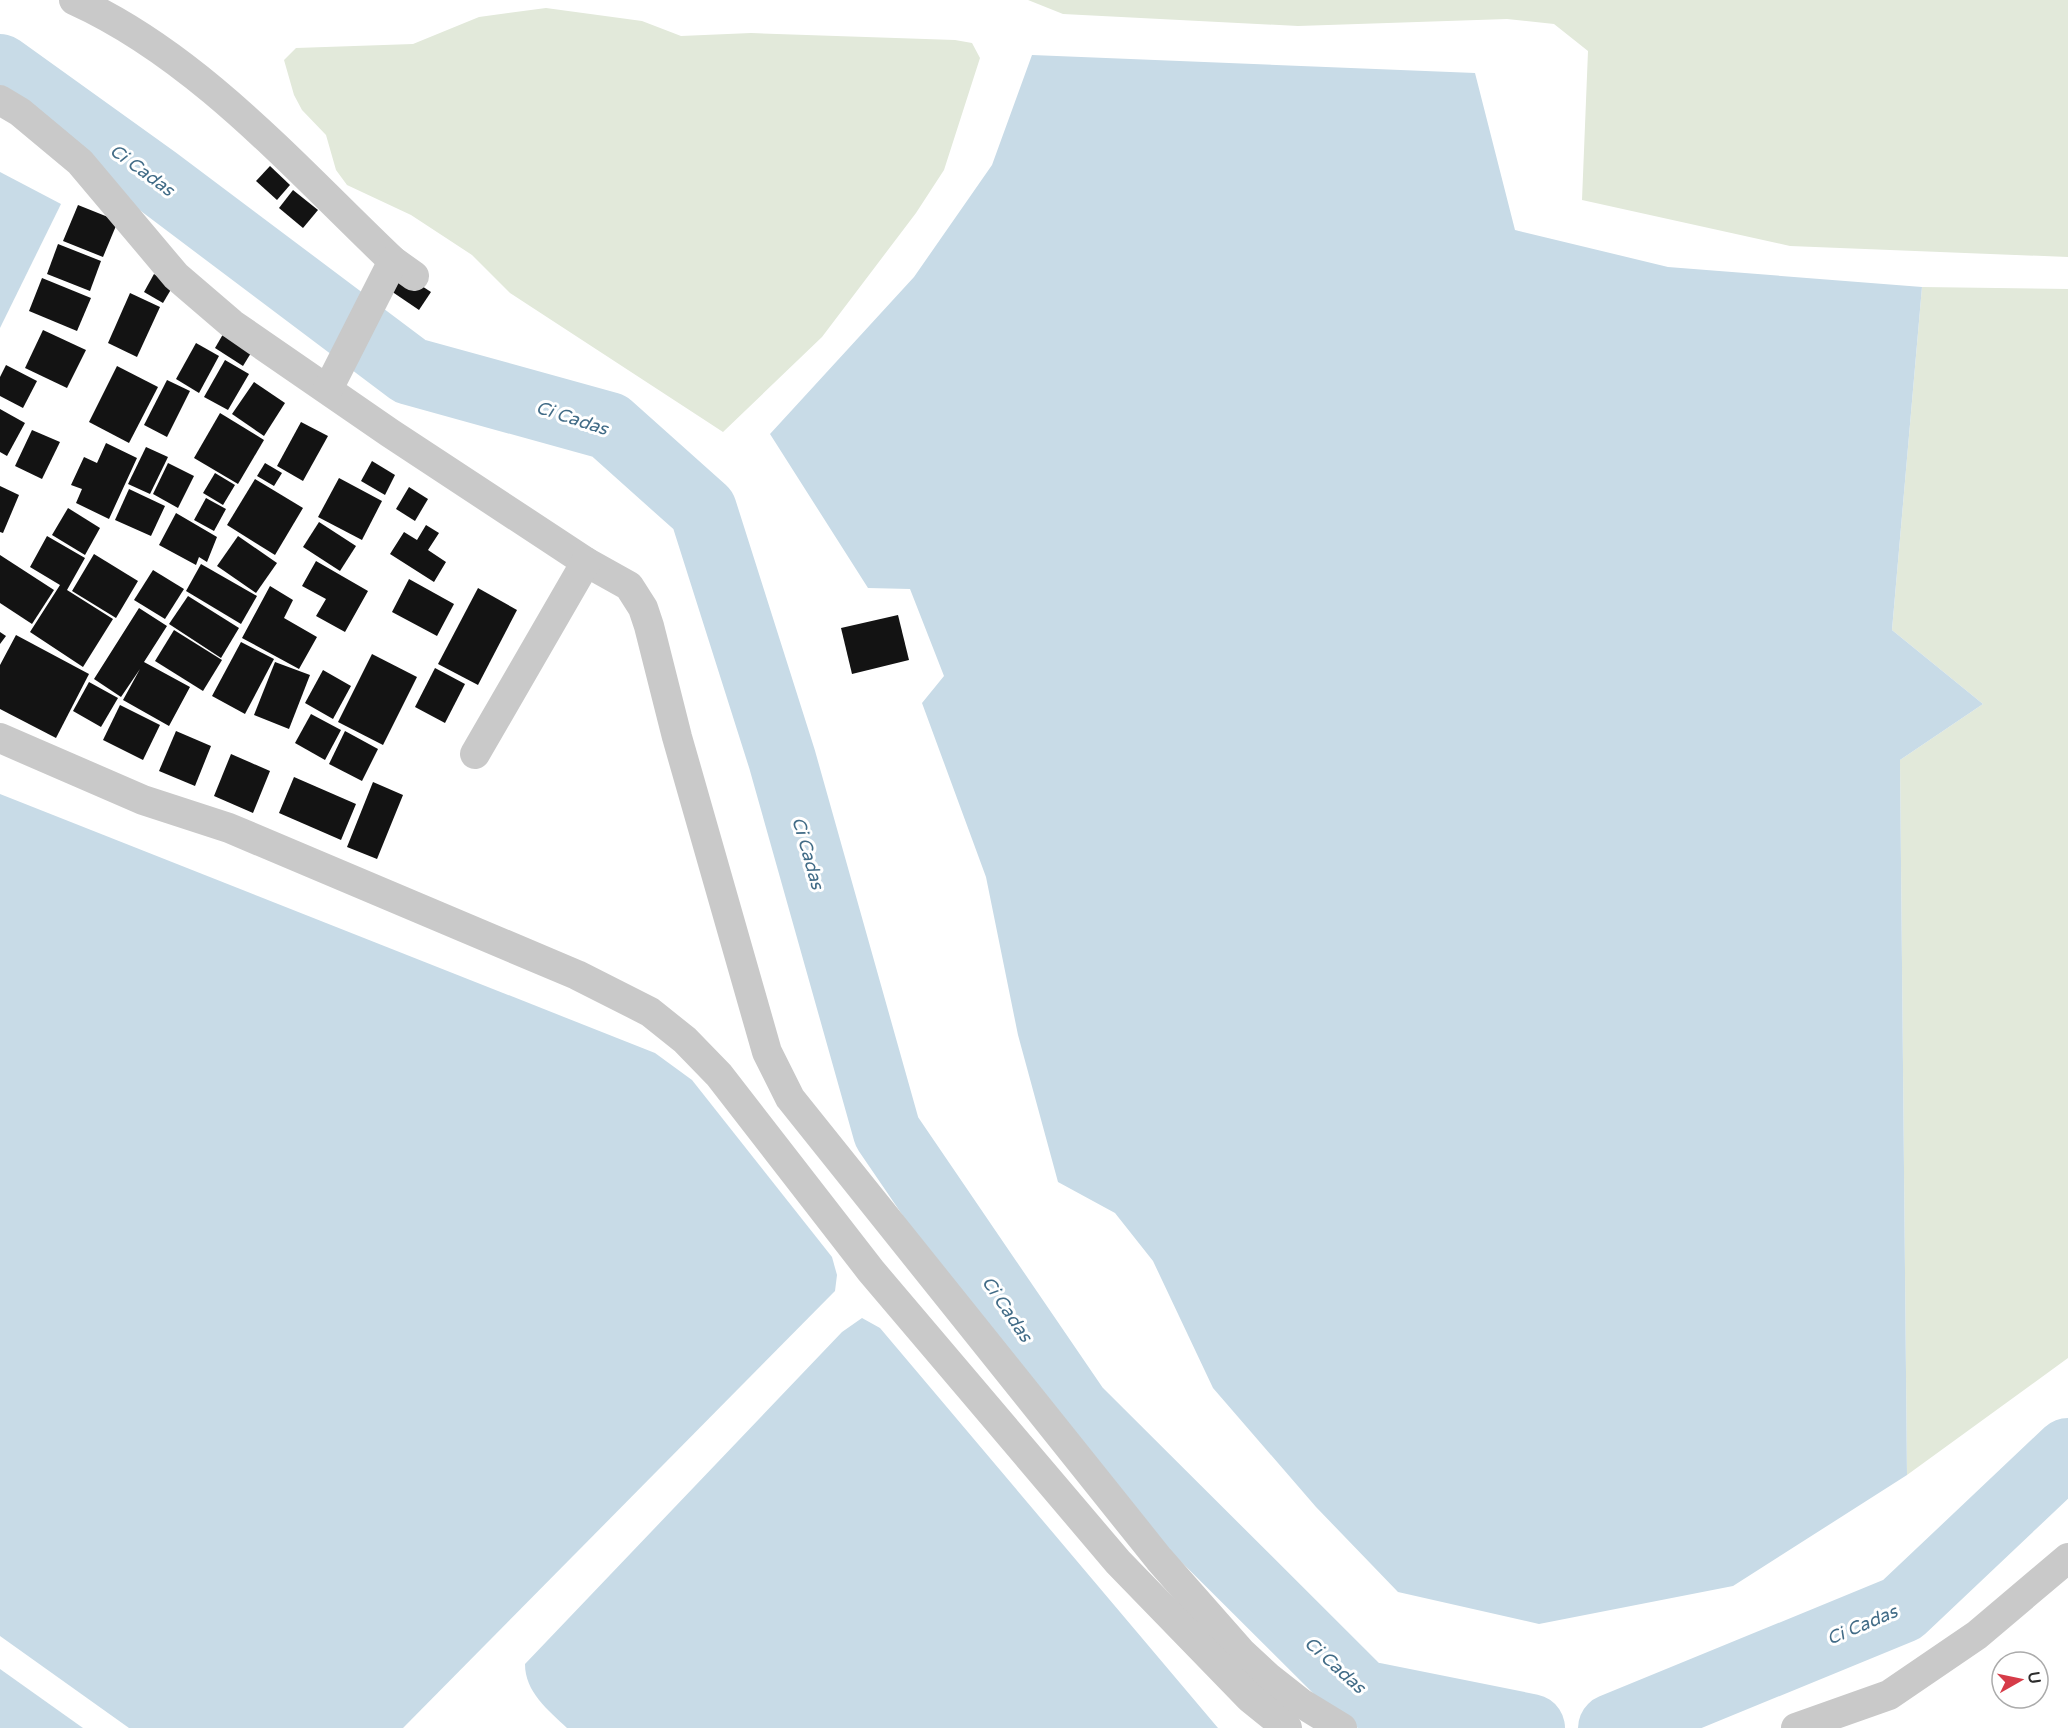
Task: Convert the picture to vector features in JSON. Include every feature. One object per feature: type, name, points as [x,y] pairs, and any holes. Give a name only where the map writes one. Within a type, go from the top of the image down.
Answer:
[{"type":"street","points":[[74,0],[155,44],[237,112],[404,269],[359,324],[328,389]]},
{"type":"street","points":[[0,100],[20,112],[80,162],[176,276],[232,324],[390,433],[586,562],[628,586],[643,608],[677,737],[767,1052],[790,1098],[1159,1559],[1241,1652],[1268,1677],[1301,1703],[1342,1728]]},
{"type":"street","points":[[475,754],[586,562]]},
{"type":"street","points":[[0,738],[143,800],[229,828],[577,975],[650,1012],[685,1040],[718,1075],[871,1271],[1118,1562],[1250,1698],[1287,1728]]},
{"type":"street","points":[[1796,1728],[1889,1695],[1977,1635],[2068,1558]]},
{"type":"green space","points":[[1028,0],[2068,0],[2068,257],[1790,246],[1582,200],[1588,51],[1554,24],[1507,19],[1298,26],[1063,14]]},
{"type":"green space","points":[[546,8],[642,21],[681,36],[751,33],[955,40],[972,43],[980,58],[944,170],[916,213],[822,337],[723,432],[510,293],[472,255],[411,215],[347,185],[336,170],[326,135],[302,110],[294,95],[284,60],[296,48],[413,44],[479,17]]},
{"type":"green space","points":[[1922,287],[2068,289],[2068,1358],[1907,1475],[1900,760],[1983,704],[1892,630]]},
{"type":"water","points":[[1032,55],[1475,73],[1515,230],[1668,267],[1922,287],[1892,630],[1983,704],[1900,760],[1907,1475],[1733,1586],[1539,1624],[1398,1592],[1316,1507],[1213,1388],[1153,1261],[1115,1213],[1058,1182],[1018,1035],[986,877],[922,703],[944,676],[910,589],[868,588],[770,434],[914,277],[992,165]]},
{"type":"water","points":[[0,172],[61,204],[0,328]]},
{"type":"water","points":[[0,794],[655,1053],[692,1080],[832,1257],[837,1275],[835,1291],[403,1728],[129,1728],[0,1636]]},
{"type":"water","points":[[862,1318],[880,1328],[1218,1728],[567,1728],[545,1707],[533,1692],[525,1664],[842,1332]]},
{"type":"water","points":[[0,1669],[83,1728],[0,1728]]},
{"type":"building","points":[[270,166],[290,185],[277,200],[256,181]]},
{"type":"building","points":[[293,190],[318,210],[303,228],[279,208]]},
{"type":"building","points":[[78,205],[118,221],[103,257],[63,241]]},
{"type":"building","points":[[58,244],[101,261],[90,291],[47,274]]},
{"type":"building","points":[[402,273],[431,292],[419,310],[391,291]]},
{"type":"building","points":[[154,274],[173,286],[163,303],[144,292]]},
{"type":"building","points":[[42,278],[91,298],[77,331],[29,311]]},
{"type":"building","points":[[130,293],[160,307],[137,357],[108,343]]},
{"type":"building","points":[[226,329],[254,348],[243,366],[215,348]]},
{"type":"building","points":[[43,330],[86,350],[67,388],[25,368]]},
{"type":"building","points":[[196,343],[219,356],[199,393],[176,379]]},
{"type":"building","points":[[225,360],[249,374],[228,410],[204,397]]},
{"type":"building","points":[[6,365],[37,381],[23,408],[0,396],[0,377]]},
{"type":"building","points":[[117,366],[158,387],[129,443],[89,422]]},
{"type":"building","points":[[167,380],[190,391],[167,437],[144,425]]},
{"type":"building","points":[[254,382],[285,403],[264,436],[232,414]]},
{"type":"building","points":[[0,409],[25,423],[7,456],[0,452]]},
{"type":"building","points":[[220,413],[264,440],[238,484],[194,458]]},
{"type":"building","points":[[301,422],[328,436],[303,481],[277,466]]},
{"type":"building","points":[[32,430],[60,442],[42,479],[15,466]]},
{"type":"building","points":[[106,443],[137,458],[109,519],[76,503],[82,489],[71,485],[84,457],[97,463]]},
{"type":"building","points":[[146,447],[168,457],[150,494],[128,484]]},
{"type":"building","points":[[372,461],[395,475],[385,495],[361,481]]},
{"type":"building","points":[[168,463],[194,476],[178,508],[153,494]]},
{"type":"building","points":[[265,463],[282,473],[274,486],[257,476]]},
{"type":"building","points":[[215,473],[235,485],[223,505],[203,493]]},
{"type":"building","points":[[339,478],[382,501],[362,540],[318,517]]},
{"type":"building","points":[[255,479],[303,508],[275,555],[227,525]]},
{"type":"building","points":[[0,486],[19,495],[3,533],[0,532]]},
{"type":"building","points":[[409,487],[428,499],[415,521],[396,509]]},
{"type":"building","points":[[129,489],[165,506],[151,536],[115,520]]},
{"type":"building","points":[[206,498],[226,509],[214,531],[194,520]]},
{"type":"building","points":[[68,508],[100,528],[85,555],[52,535]]},
{"type":"building","points":[[176,513],[217,537],[207,562],[199,557],[196,565],[159,545]]},
{"type":"building","points":[[319,522],[356,546],[340,571],[303,547]]},
{"type":"building","points":[[426,525],[439,533],[428,550],[446,562],[434,582],[390,554],[404,532],[417,540]]},
{"type":"building","points":[[47,536],[85,558],[67,590],[113,619],[83,667],[30,632],[60,585],[30,567]]},
{"type":"building","points":[[238,536],[277,563],[256,593],[217,566]]},
{"type":"building","points":[[94,554],[138,581],[116,618],[72,591]]},
{"type":"building","points":[[0,555],[54,590],[32,624],[0,603]]},
{"type":"building","points":[[316,561],[368,591],[345,632],[316,616],[326,599],[302,586]]},
{"type":"building","points":[[201,564],[257,596],[241,624],[186,591]]},
{"type":"building","points":[[153,570],[184,589],[165,619],[134,600]]},
{"type":"building","points":[[409,579],[454,604],[437,636],[392,612]]},
{"type":"building","points":[[270,586],[293,600],[284,618],[317,637],[299,669],[242,638]]},
{"type":"building","points":[[478,588],[517,610],[478,685],[438,664]]},
{"type":"building","points":[[188,596],[239,628],[221,658],[169,624]]},
{"type":"building","points":[[139,608],[167,626],[144,662],[190,687],[169,726],[123,700],[140,669],[121,697],[94,679]]},
{"type":"building","points":[[898,615],[909,660],[852,674],[841,628]]},
{"type":"building","points":[[174,630],[222,660],[203,691],[155,661]]},
{"type":"building","points":[[0,632],[6,636],[0,644]]},
{"type":"building","points":[[16,635],[89,674],[56,738],[0,709],[0,665]]},
{"type":"building","points":[[241,642],[274,659],[245,714],[212,696]]},
{"type":"building","points":[[372,654],[417,677],[383,745],[338,722]]},
{"type":"building","points":[[275,662],[310,675],[289,729],[254,715]]},
{"type":"building","points":[[435,668],[465,684],[445,723],[415,707]]},
{"type":"building","points":[[323,670],[351,686],[333,719],[305,703]]},
{"type":"building","points":[[89,682],[118,698],[101,727],[73,711]]},
{"type":"building","points":[[120,705],[160,725],[143,760],[103,740]]},
{"type":"building","points":[[311,714],[341,730],[325,760],[295,743]]},
{"type":"building","points":[[176,731],[211,746],[195,786],[159,771]]},
{"type":"building","points":[[345,731],[378,749],[362,781],[329,764]]},
{"type":"building","points":[[231,754],[270,771],[253,813],[214,796]]},
{"type":"building","points":[[294,777],[356,804],[341,840],[279,813]]},
{"type":"building","points":[[373,782],[403,795],[377,859],[347,847]]},
{"type":"waterway","name":"Ci Cadas","points":[[0,68],[156,180],[410,371],[609,426],[703,510],[782,759],[887,1132],[1076,1409],[1362,1694],[1531,1728]]},
{"type":"waterway","name":"Ci Cadas","points":[[1612,1728],[1902,1609],[2068,1452]]}]
